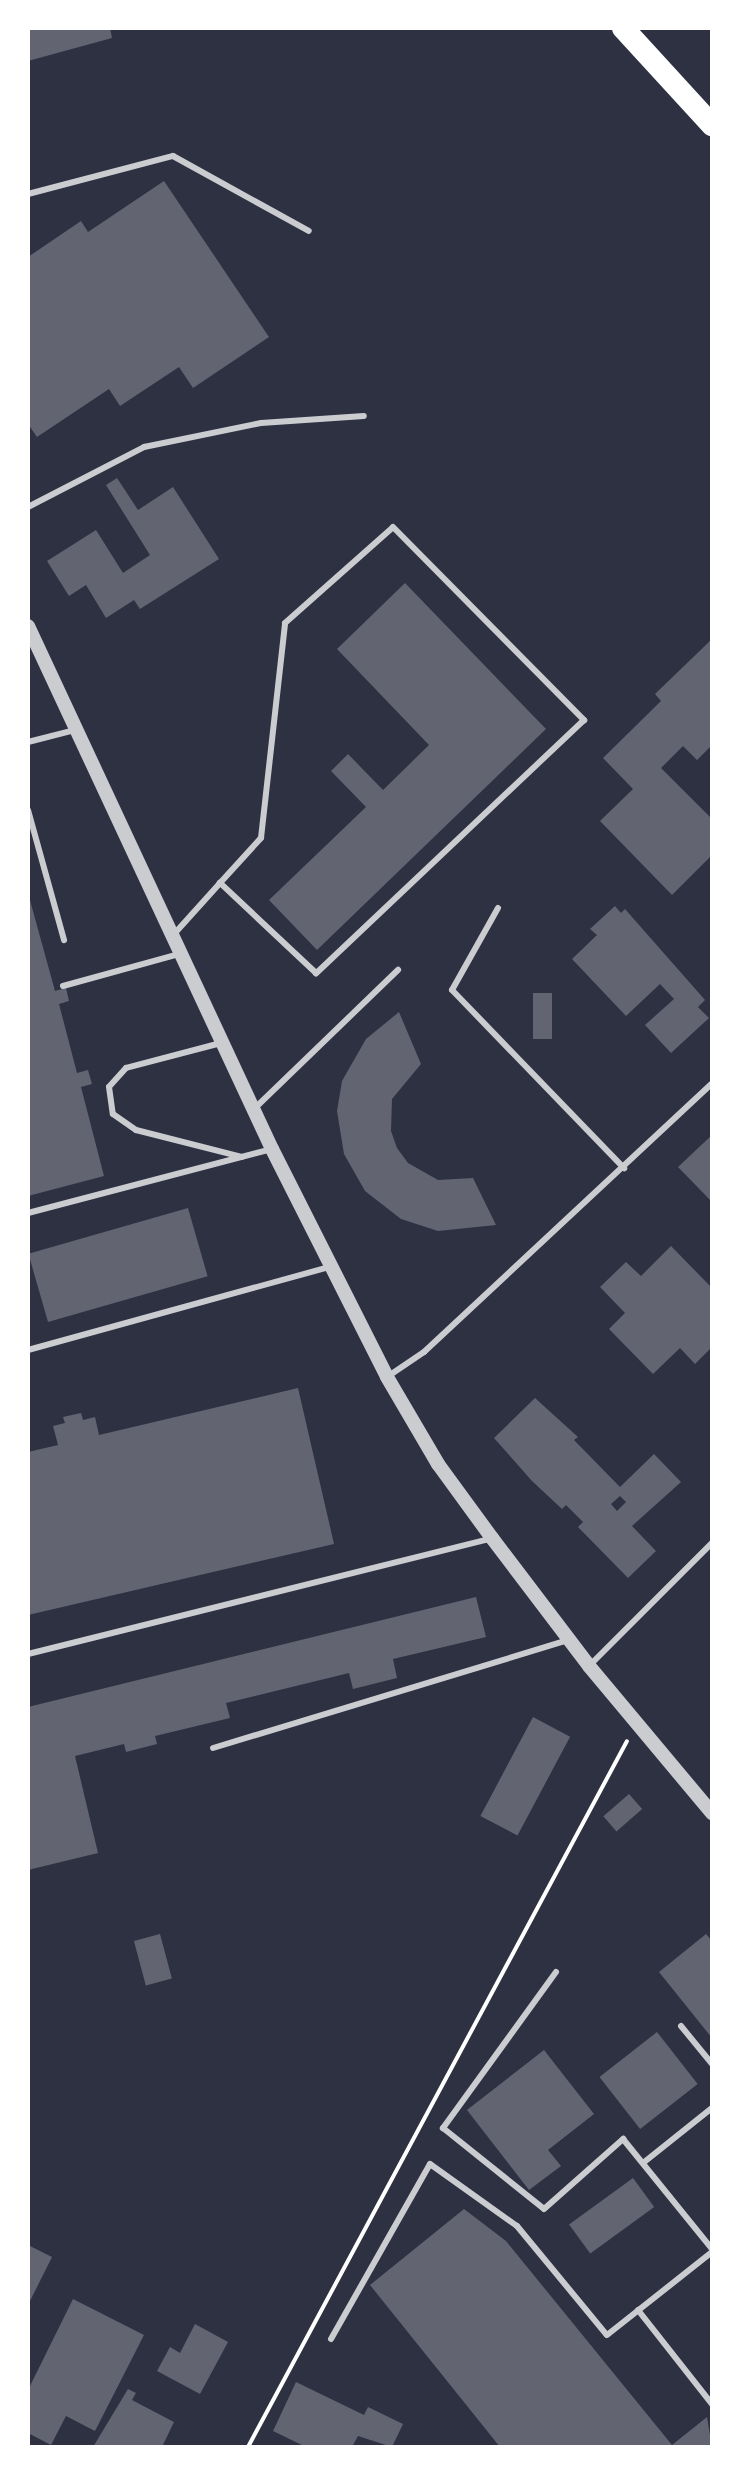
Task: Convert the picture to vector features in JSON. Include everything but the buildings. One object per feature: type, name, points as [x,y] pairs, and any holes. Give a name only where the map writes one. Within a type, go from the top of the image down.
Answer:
[{"type":"highway","points":[[623,28],[712,125]]},
{"type":"street","points":[[28,626],[175,933],[272,1149],[387,1377],[438,1464],[492,1538],[589,1666],[712,1813]]},
{"type":"lane","points":[[28,194],[173,156],[309,231]]},
{"type":"lane","points":[[28,507],[144,447],[261,423],[364,416]]},
{"type":"lane","points":[[175,933],[220,883],[261,838],[285,623],[393,527],[584,720],[316,973],[220,883]]},
{"type":"lane","points":[[28,742],[79,730]]},
{"type":"lane","points":[[28,810],[64,940]]},
{"type":"lane","points":[[498,908],[452,990],[624,1168]]},
{"type":"lane","points":[[63,986],[182,953]]},
{"type":"lane","points":[[255,1108],[398,970]]},
{"type":"lane","points":[[224,1042],[126,1068],[109,1087],[113,1114],[136,1130],[242,1157]]},
{"type":"lane","points":[[387,1377],[424,1352],[712,1083]]},
{"type":"lane","points":[[28,1213],[272,1149]]},
{"type":"lane","points":[[28,1350],[329,1267]]},
{"type":"lane","points":[[28,1654],[492,1538]]},
{"type":"lane","points":[[589,1666],[712,1543]]},
{"type":"lane","points":[[213,1748],[570,1639]]},
{"type":"lane","points":[[331,2339],[430,2164],[517,2226],[607,2335],[712,2250],[623,2139],[544,2209],[443,2128],[556,1972]]},
{"type":"lane","points":[[681,2026],[712,2064]]},
{"type":"lane","points":[[643,2163],[712,2108]]},
{"type":"lane","points":[[638,2310],[712,2404]]},
{"type":"path","points":[[248,2447],[638,1721]]}]
